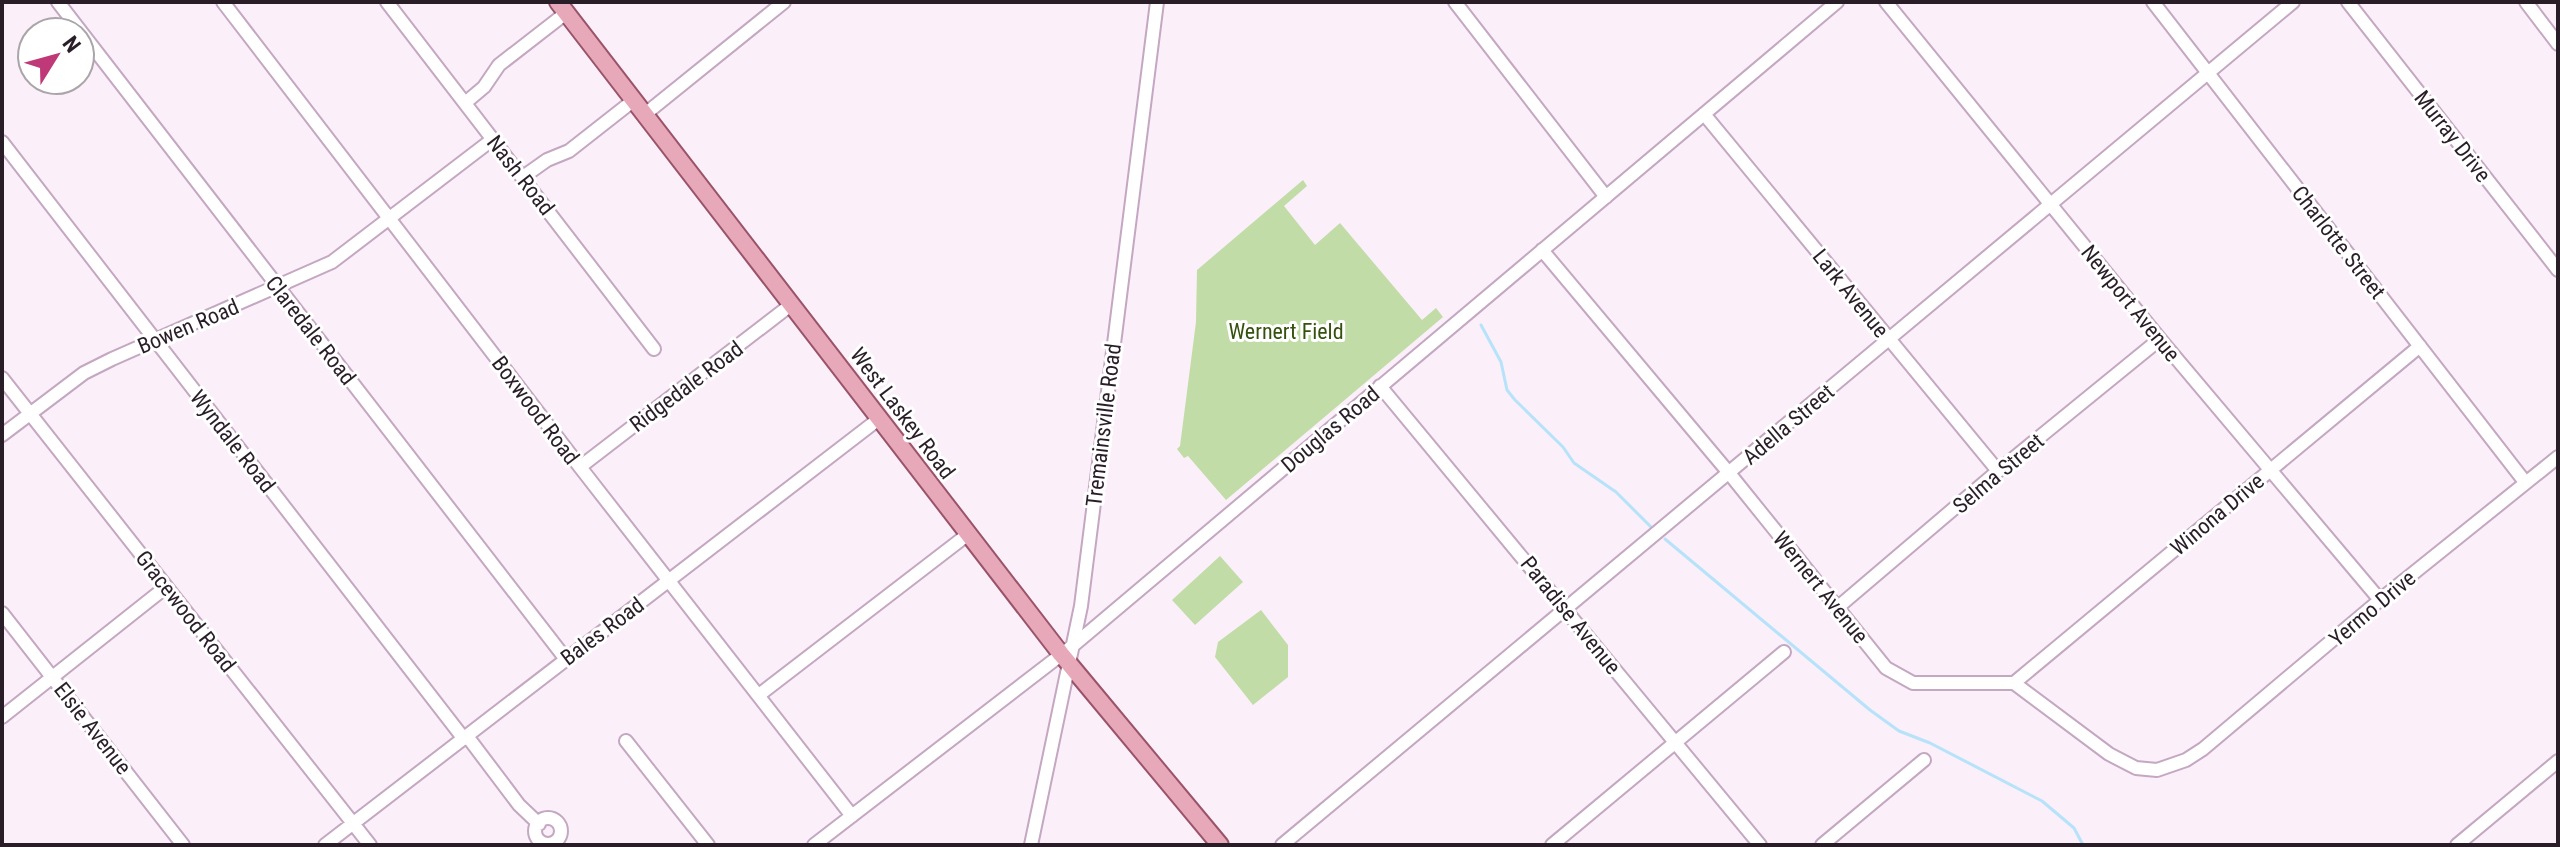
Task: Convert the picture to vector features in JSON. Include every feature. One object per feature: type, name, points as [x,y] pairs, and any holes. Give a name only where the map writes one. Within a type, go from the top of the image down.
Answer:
[{"type":"main road","name":"West Laskey Road","points":[[562,5],[967,535],[1068,653],[1220,845]]},
{"type":"street","name":"Claredale Road","points":[[58,2],[565,658]]},
{"type":"street","name":"Boxwood Road","points":[[223,2],[852,816]]},
{"type":"street","name":"Nash Road","points":[[387,2],[654,349]]},
{"type":"street","points":[[644,115],[784,2]]},
{"type":"street","name":"Tremainsville Road","points":[[1031,845],[1068,653],[1157,2]]},
{"type":"street","points":[[1455,2],[1606,197]]},
{"type":"street","points":[[1815,2],[1824,13]]},
{"type":"street","name":"Douglas Road","points":[[814,845],[1068,653],[1837,2]]},
{"type":"street","name":"Newport Avenue","points":[[1886,2],[2160,339],[2380,600]]},
{"type":"street","name":"Charlotte Street","points":[[2153,2],[2525,482]]},
{"type":"street","name":"Adella Street","points":[[1282,845],[2293,2]]},
{"type":"street","name":"Murray Drive","points":[[2348,2],[2558,270]]},
{"type":"street","points":[[2526,2],[2558,44]]},
{"type":"street","points":[[465,103],[484,87],[499,65],[562,5]]},
{"type":"street","points":[[523,177],[547,160],[569,151],[634,100]]},
{"type":"street","name":"Lark Avenue","points":[[1704,114],[1998,471]]},
{"type":"street","name":"Bowen Road","points":[[2,435],[84,373],[332,262],[493,139]]},
{"type":"street","name":"Wyndale Road","points":[[2,142],[465,737],[519,805],[539,824]]},
{"type":"street","name":"Wernert Avenue","points":[[1542,250],[1729,473],[1886,668],[1913,683],[2014,683]]},
{"type":"street","name":"Ridgedale Road","points":[[580,467],[792,304]]},
{"type":"street","name":"Selma Street","points":[[1837,608],[2160,339]]},
{"type":"street","name":"Winona Drive","points":[[2014,683],[2420,346]]},
{"type":"street","name":"Gracewood Road","points":[[2,378],[370,845]]},
{"type":"street","name":"Paradise Avenue","points":[[1380,386],[1760,845]]},
{"type":"street","name":"Bales Road","points":[[325,845],[880,418]]},
{"type":"street","name":"Yermo Drive","points":[[2014,683],[2109,754],[2136,768],[2157,770],[2186,760],[2558,457]]},
{"type":"street","points":[[759,695],[967,535]]},
{"type":"street","points":[[2,717],[166,587]]},
{"type":"street","name":"Elsie Avenue","points":[[2,613],[183,845]]},
{"type":"street","points":[[1552,845],[1784,652]]},
{"type":"street","points":[[626,741],[708,845]]},
{"type":"street","points":[[1822,845],[1924,760]]},
{"type":"street","points":[[2457,845],[2558,761]]},
{"type":"green space","name":"Wernert Field","points":[[1303,180],[1307,186],[1284,206],[1315,245],[1340,223],[1422,320],[1436,308],[1443,317],[1226,500],[1188,456],[1184,458],[1177,449],[1180,446],[1196,322],[1197,270]]},
{"type":"green space","points":[[1220,556],[1243,582],[1195,625],[1172,600]]},
{"type":"green space","points":[[1261,610],[1288,645],[1288,677],[1253,705],[1215,657],[1218,642]]},
{"type":"waterway","points":[[1481,325],[1501,362],[1507,390],[1515,400],[1563,447],[1574,463],[1616,492],[1652,528]]},
{"type":"waterway","points":[[1665,539],[1870,710],[1899,731],[1930,743],[2042,801],[2074,828],[2083,845]]}]
